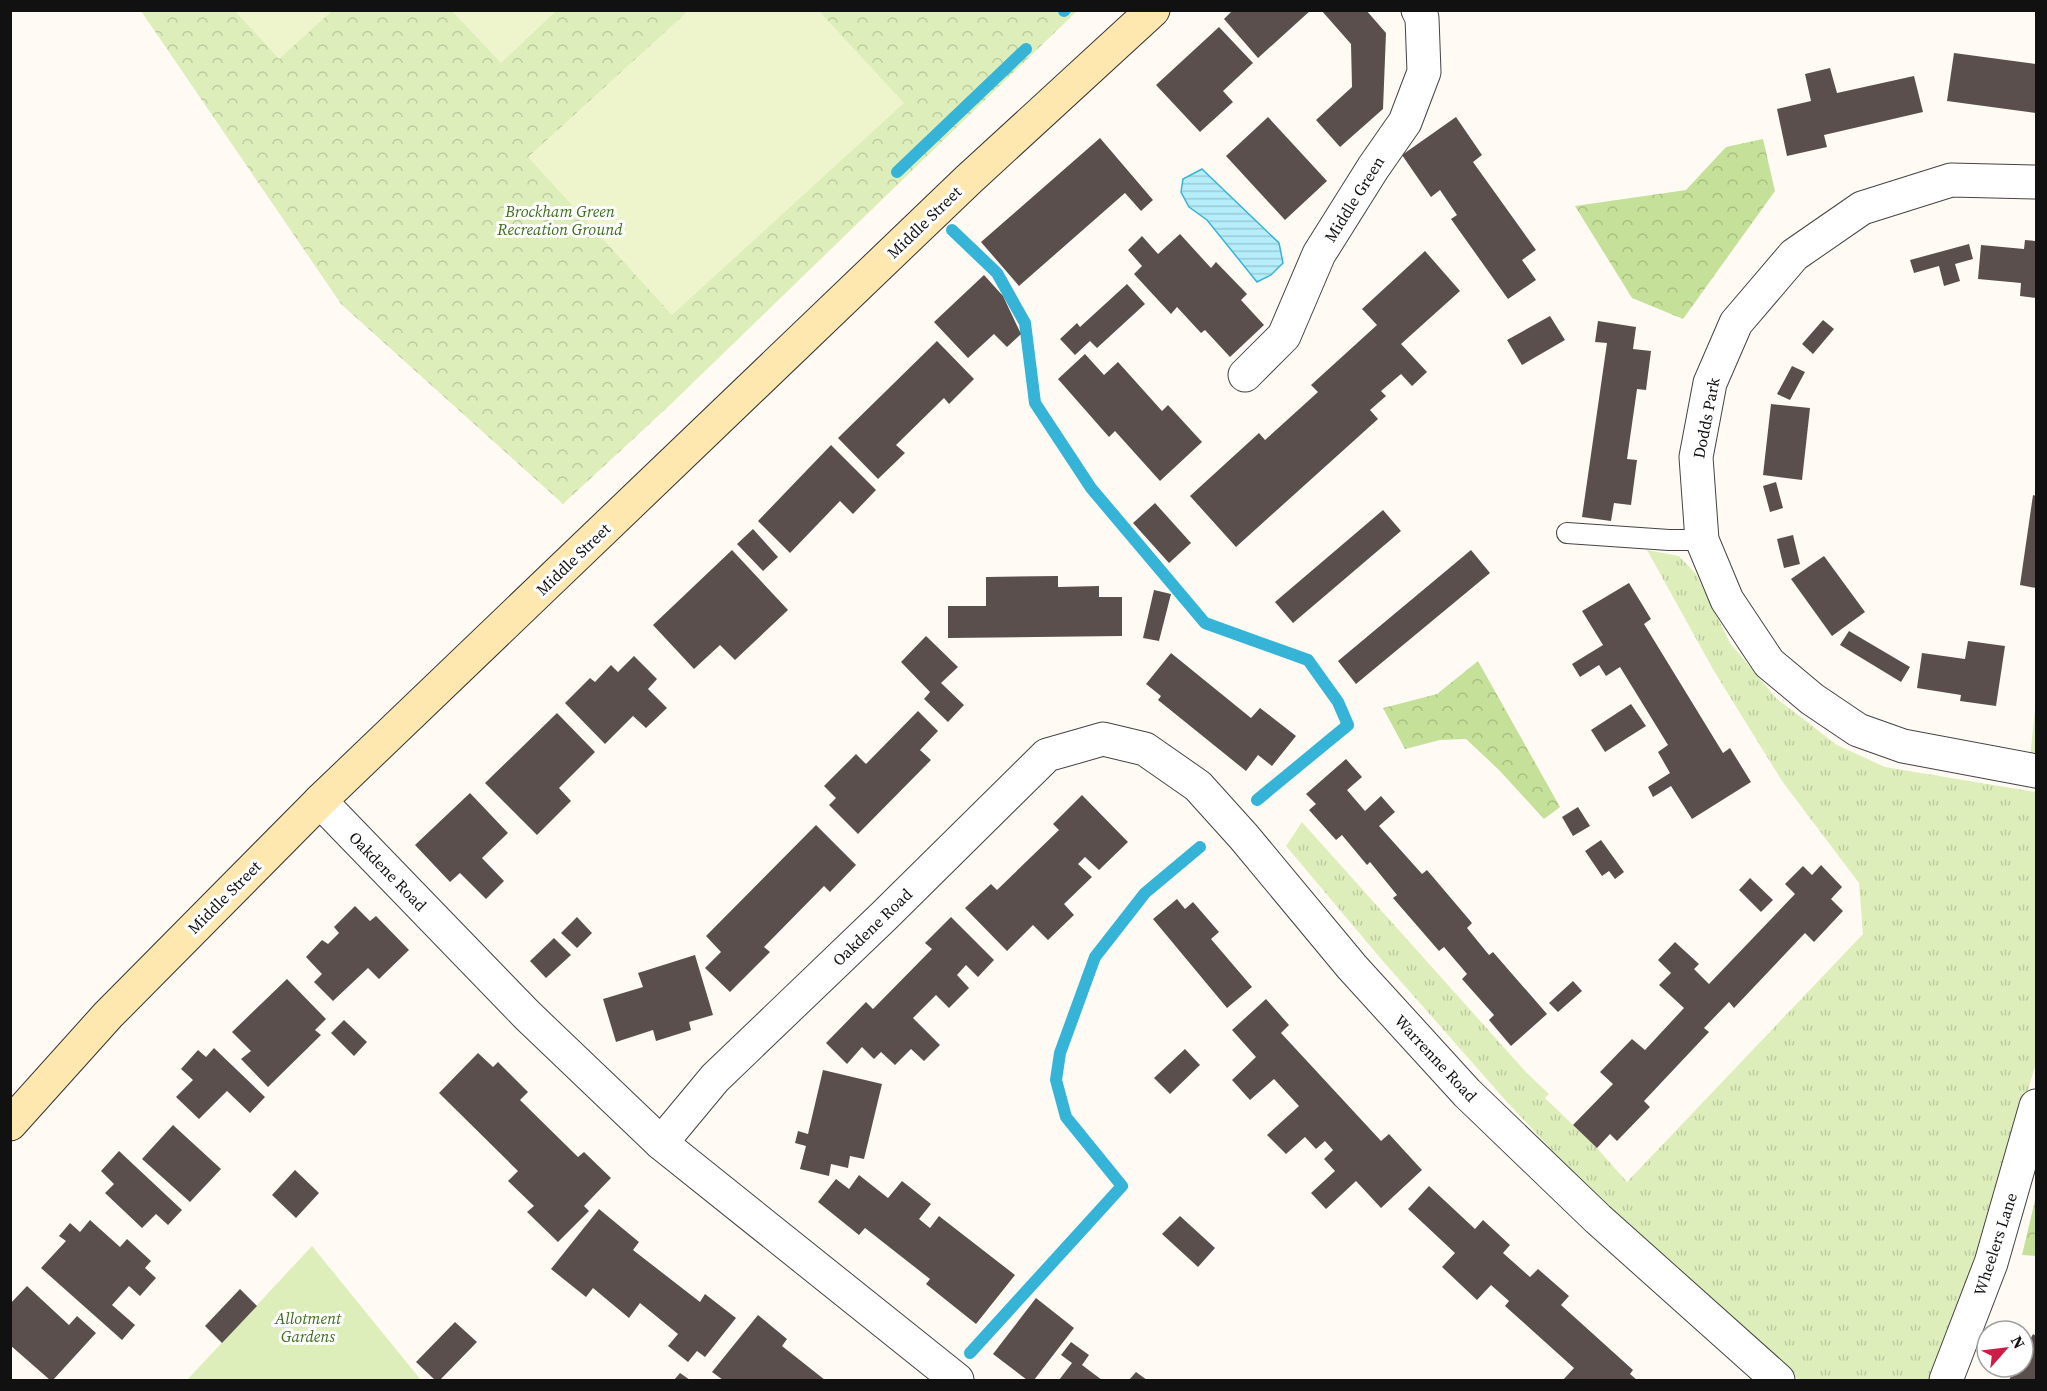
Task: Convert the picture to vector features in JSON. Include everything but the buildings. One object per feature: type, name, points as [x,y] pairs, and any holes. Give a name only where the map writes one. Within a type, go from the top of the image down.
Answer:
[{"type":"street","name":"Middle Street","points":[[10,1124],[108,1015],[320,801],[968,180],[1153,10]]},
{"type":"street","name":"Middle Green","points":[[1245,375],[1284,336],[1319,254],[1405,122],[1424,72],[1422,18],[1418,10]]},
{"type":"street","name":"Dodds Park","points":[[2037,182],[1951,180],[1862,208],[1794,255],[1736,323],[1710,383],[1696,457],[1702,540],[1727,600],[1769,663],[1821,705],[1858,730],[1903,746],[2037,771]]},
{"type":"street","name":"Oakdene Road","points":[[661,1143],[715,1078],[1047,755],[1103,739]]},
{"type":"street","name":"Warrenne Road","points":[[1103,739],[1145,749],[1198,786],[1244,837],[1352,967],[1467,1093],[1598,1219],[1778,1380]]},
{"type":"street","name":"Oakdene Road","points":[[320,801],[527,1015],[661,1143],[957,1380]]},
{"type":"street","name":"Wheelers Lane","points":[[1946,1380],[1991,1263],[2037,1106]]},
{"type":"lane","points":[[1567,532],[1669,540],[1702,540]]},
{"type":"green space","points":[[689,10],[819,11],[904,103],[672,315],[528,157]]},
{"type":"green space","name":"Brockham Green Recreation Ground","points":[[141,11],[1077,11],[671,404],[563,504],[341,304]]},
{"type":"green space","points":[[235,11],[332,11],[279,59]]},
{"type":"green space","points":[[452,11],[556,11],[501,63]]},
{"type":"green space","points":[[1763,139],[1775,191],[1683,319],[1632,298],[1575,206],[1686,190],[1726,147]]},
{"type":"green space","points":[[1647,550],[1679,556],[1696,574],[1730,643],[1776,698],[1837,745],[1885,767],[2036,792],[2036,1063],[2002,1179],[1936,1368],[1929,1380],[1799,1380],[1604,1206],[1507,1102],[1381,959],[1286,846],[1302,822],[1525,1071],[1549,1094],[1545,1098],[1597,1148],[1627,1182],[1863,934],[1859,883],[1782,781],[1714,671]]},
{"type":"green space","points":[[1478,661],[1560,807],[1544,819],[1499,770],[1466,739],[1440,740],[1405,749],[1383,708],[1437,694]]},
{"type":"green space","points":[[2036,700],[2036,760],[2030,758]]},
{"type":"green space","points":[[2036,1196],[2036,1256],[2022,1255]]},
{"type":"green space","name":"Allotment Gardens","points":[[312,1246],[421,1380],[187,1380]]},
{"type":"water","points":[[1202,169],[1279,243],[1283,263],[1271,275],[1257,282],[1207,220],[1189,207],[1181,192],[1183,179]]},
{"type":"waterway","points":[[897,172],[1026,49]]},
{"type":"waterway","points":[[952,230],[997,273],[1025,323],[1035,403],[1091,488],[1205,623],[1308,660],[1338,702],[1348,725],[1257,800]]},
{"type":"waterway","points":[[970,1353],[1122,1186],[1066,1117],[1056,1080],[1060,1053],[1095,957],[1145,893],[1200,847]]}]
